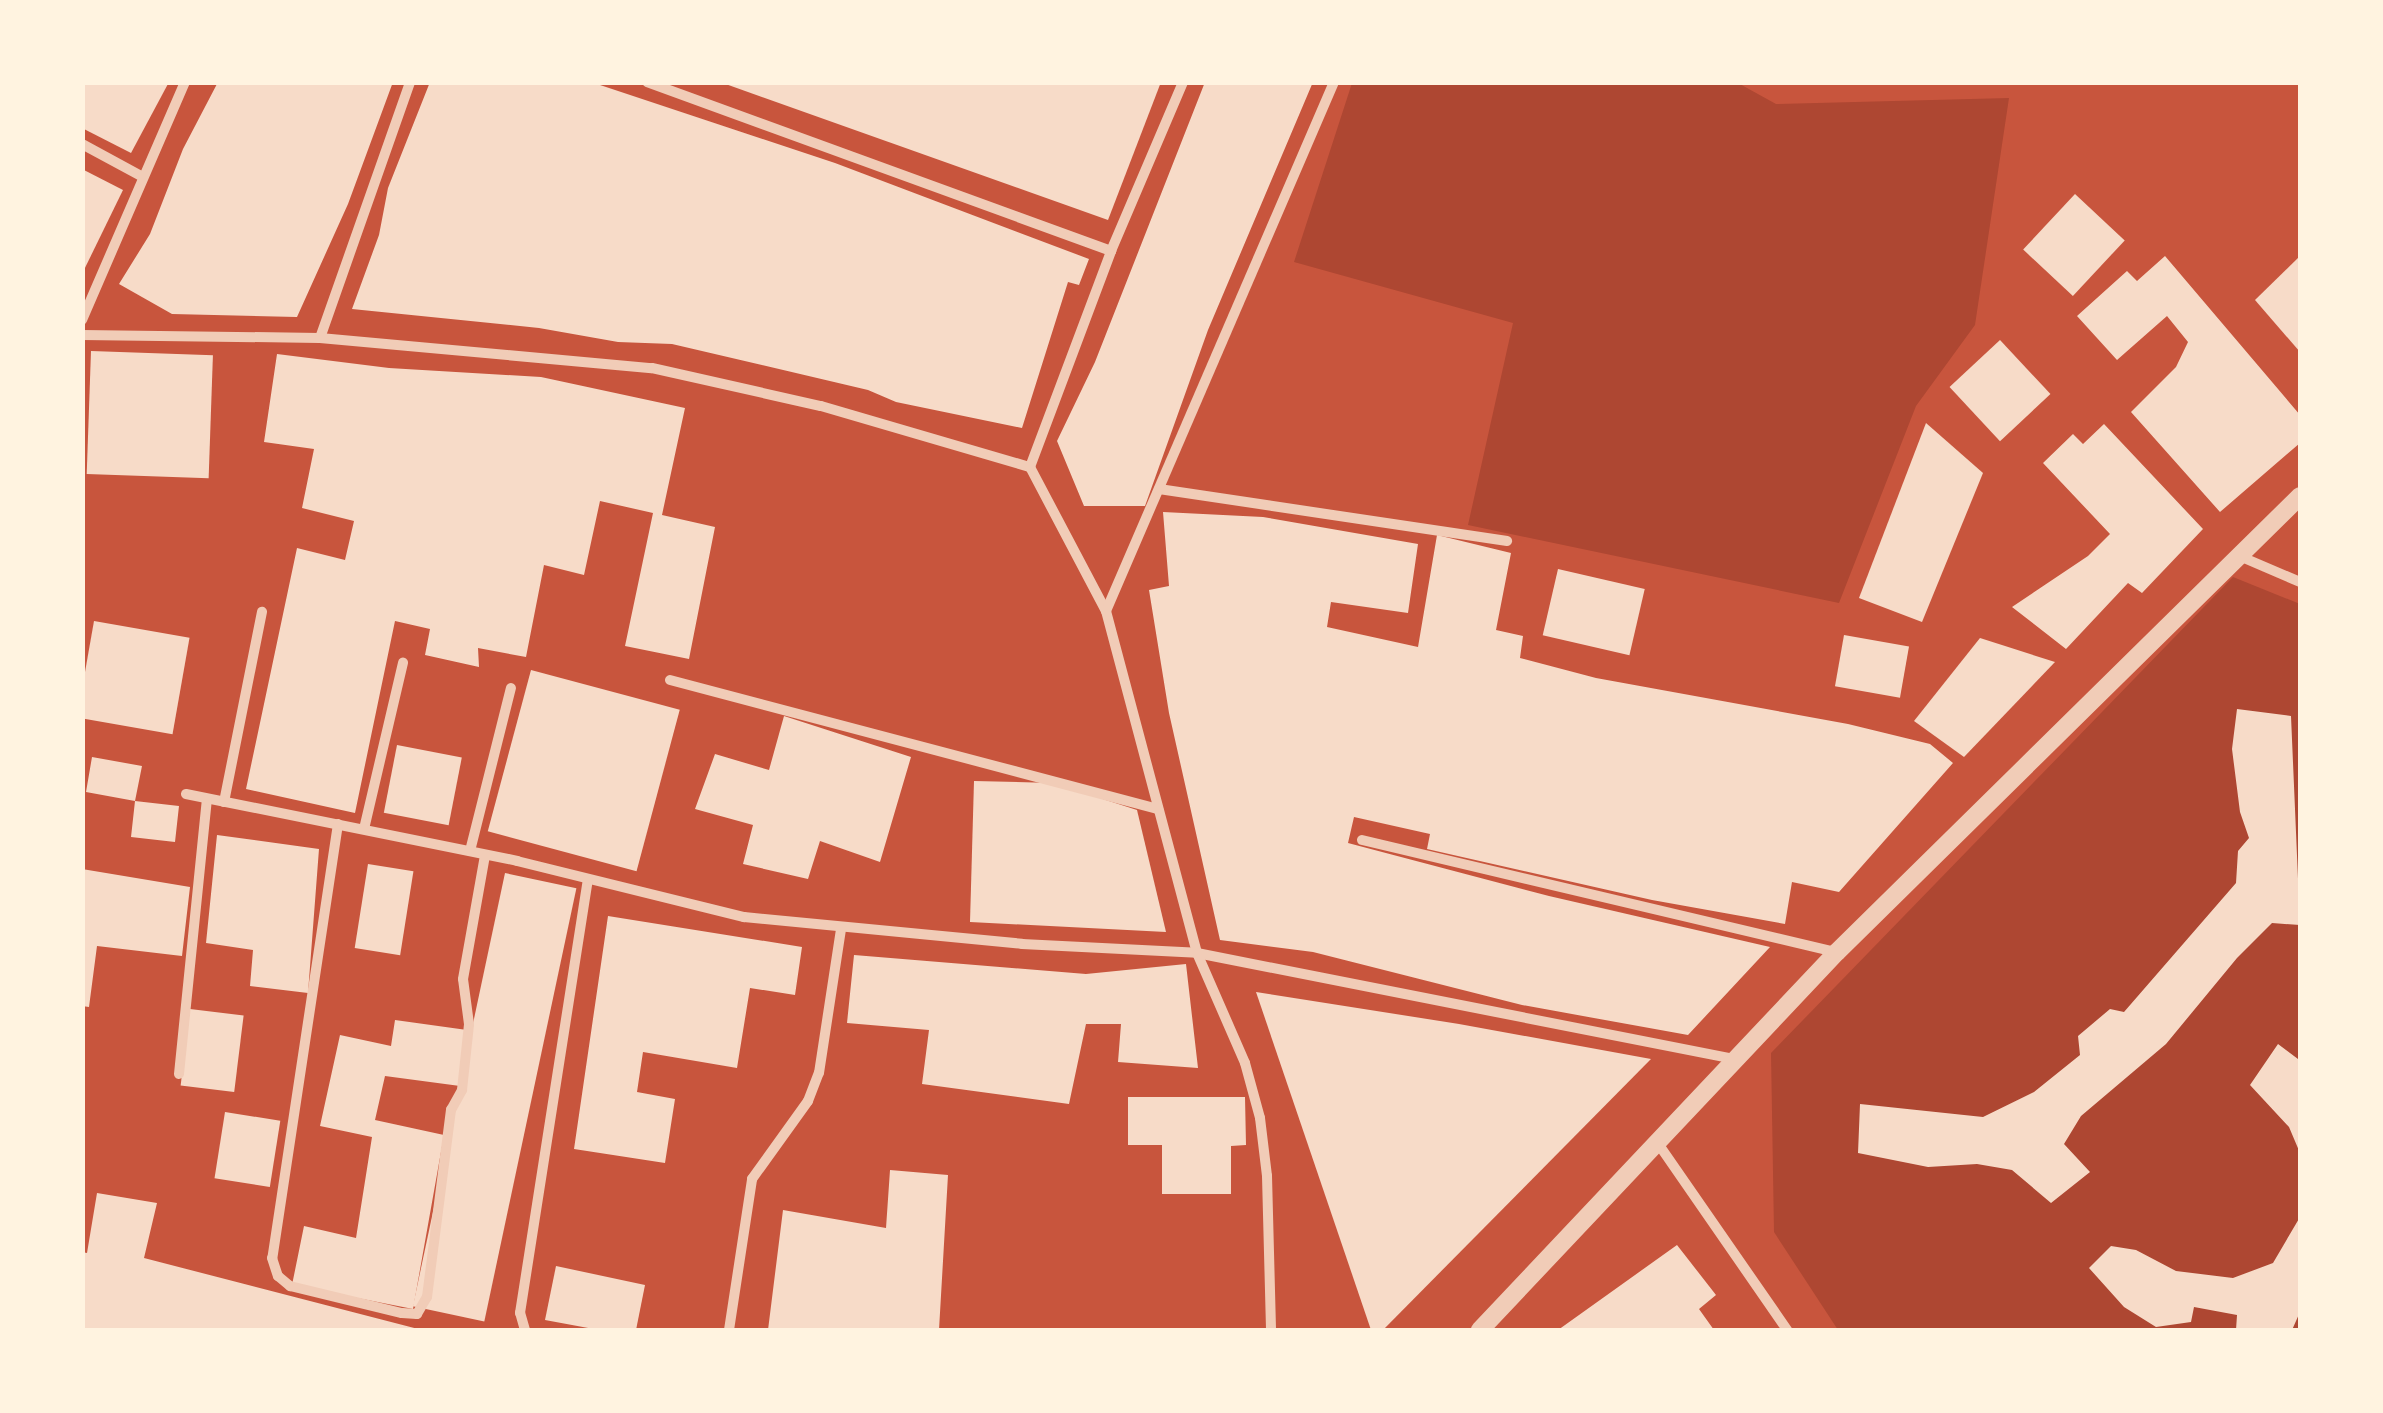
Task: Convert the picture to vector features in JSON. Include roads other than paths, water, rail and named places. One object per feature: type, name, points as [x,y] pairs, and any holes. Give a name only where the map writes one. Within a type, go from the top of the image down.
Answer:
[{"type":"street","points":[[82,320],[141,176],[185,82]]},
{"type":"street","points":[[320,338],[410,82]]},
{"type":"street","points":[[647,82],[1111,251]]},
{"type":"street","points":[[1030,466],[1111,251],[1183,82]]},
{"type":"street","points":[[1106,611],[1334,82]]},
{"type":"street","points":[[82,144],[141,176]]},
{"type":"street","points":[[82,335],[320,338],[652,368],[821,406],[1030,466],[1106,611],[1197,953],[1229,1019],[1260,1118],[1267,1176],[1270,1330]]},
{"type":"street","points":[[1158,489],[1507,541]]},
{"type":"street","points":[[1480,1330],[1837,952],[2300,496]]},
{"type":"street","points":[[2237,555],[2300,582]]},
{"type":"street","points":[[224,802],[262,612]]},
{"type":"street","points":[[364,829],[403,663]]},
{"type":"street","points":[[670,680],[1158,809]]},
{"type":"street","points":[[470,851],[511,688]]},
{"type":"street","points":[[186,794],[470,851],[744,917],[842,929],[1197,953],[1734,1059]]},
{"type":"street","points":[[179,1074],[207,800]]},
{"type":"street","points":[[338,824],[272,1258],[278,1276],[290,1286],[402,1313],[417,1314],[427,1297],[450,1110],[462,1090],[469,1024],[463,979],[485,855]]},
{"type":"street","points":[[1362,840],[1837,952]]},
{"type":"street","points":[[526,1330],[520,1313],[588,879]]},
{"type":"street","points":[[730,1330],[752,1179],[808,1101],[819,1073],[842,929]]},
{"type":"street","points":[[1657,1142],[1787,1330]]}]
